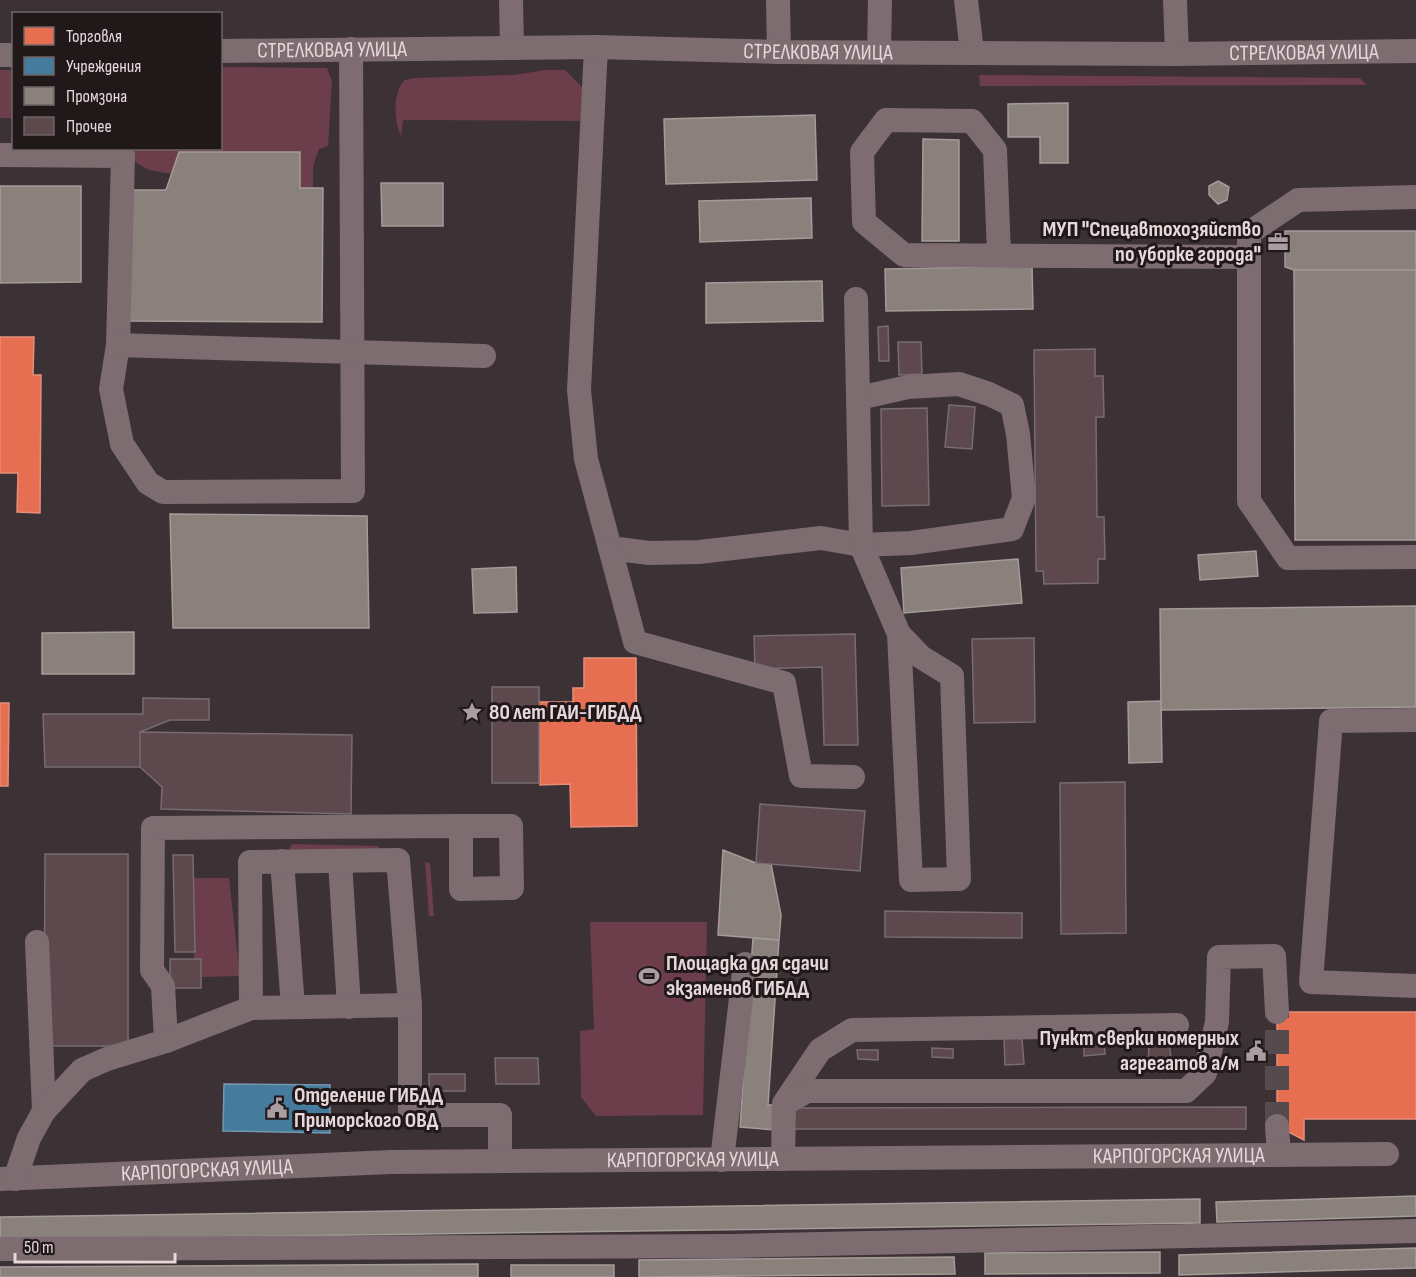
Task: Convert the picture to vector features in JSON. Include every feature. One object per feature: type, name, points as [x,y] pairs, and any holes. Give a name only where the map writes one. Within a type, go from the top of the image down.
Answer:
[{"type":"street","points":[[511,0],[512,48]]},
{"type":"street","points":[[778,0],[779,52]]},
{"type":"street","points":[[879,52],[880,0]]},
{"type":"street","points":[[966,0],[972,52]]},
{"type":"street","points":[[1175,0],[1177,54]]},
{"type":"street","points":[[596,47],[579,390],[586,459],[636,642],[784,683],[801,776],[853,777]]},
{"type":"street","name":"СТРЕЛКОВАЯ УЛИЦА","points":[[222,51],[596,47],[779,52],[1177,54],[1416,51]]},
{"type":"street","points":[[0,155],[123,156],[118,345],[111,389],[122,444],[148,483],[163,492],[353,491],[351,49]]},
{"type":"street","points":[[999,255],[995,150],[972,121],[886,120],[862,152],[864,222],[904,255],[1249,257]]},
{"type":"street","points":[[1416,197],[1298,200],[1249,233],[1249,501],[1288,558],[1416,557]]},
{"type":"street","points":[[856,299],[861,545],[899,634],[911,880],[959,879],[952,676],[921,657],[899,634]]},
{"type":"street","points":[[118,345],[484,356]]},
{"type":"street","points":[[610,548],[649,553],[699,552],[821,538],[861,545],[910,543],[1012,530],[1024,498],[1018,435],[1012,405],[959,384],[908,387],[859,398]]},
{"type":"street","points":[[1416,720],[1331,721],[1311,982],[1416,986]]},
{"type":"street","points":[[166,1041],[163,986],[152,970],[153,828],[461,826]]},
{"type":"street","points":[[251,1008],[250,862],[398,860],[410,1005],[410,1115],[500,1115],[500,1161]]},
{"type":"street","points":[[282,861],[293,1007]]},
{"type":"street","points":[[340,861],[349,1007]]},
{"type":"street","points":[[36,942],[44,1111]]},
{"type":"street","points":[[784,1104],[807,1091],[1186,1091],[1205,1073],[1217,1022],[1219,957],[1274,956],[1277,1012]]},
{"type":"street","points":[[722,1160],[745,964]]},
{"type":"street","points":[[8,1179],[44,1111],[82,1070],[107,1059],[166,1041],[251,1008],[410,1005]]},
{"type":"street","points":[[783,1159],[784,1104],[820,1050],[852,1030],[1177,1025]]},
{"type":"street","points":[[1277,1126],[1280,1155]]},
{"type":"street","name":"КАРПОГОРСКАЯ УЛИЦА","points":[[8,1179],[391,1162],[1387,1154]]},
{"type":"street","points":[[0,1250],[745,1245],[1416,1231]]},
{"type":"shaded area","points":[[222,67],[327,68],[332,81],[328,146],[319,149],[313,166],[313,188],[300,188],[300,152],[180,152],[175,174],[147,169],[136,162],[126,150],[222,150]]},
{"type":"shaded area","points":[[0,70],[12,70],[12,118],[0,118]]},
{"type":"shaded area","points":[[546,70],[565,70],[582,87],[584,121],[403,120],[401,136],[395,107],[398,92],[405,80],[514,75]]},
{"type":"shaded area","points":[[979,75],[1360,78],[1367,85],[980,86]]},
{"type":"shaded area","points":[[292,844],[378,846],[382,855],[286,856]]},
{"type":"shaded area","points":[[425,862],[430,863],[434,916],[429,916]]},
{"type":"shaded area","points":[[194,878],[229,878],[240,976],[201,977],[201,959],[194,959]]},
{"type":"shaded area","name":"Площадка для сдачи экзаменов ГИБДД","points":[[590,922],[707,922],[703,1115],[596,1116],[581,1097],[580,1031],[594,1029]]},
{"type":"building: Торговля","points":[[0,337],[34,337],[33,375],[41,375],[40,513],[17,512],[18,473],[0,473]]},
{"type":"building: Торговля","points":[[584,658],[636,658],[637,826],[571,827],[570,784],[540,785],[539,702],[573,702],[573,688],[584,688]]},
{"type":"building: Торговля","points":[[0,703],[9,703],[8,786],[0,786]]},
{"type":"building: Торговля","points":[[1277,1012],[1416,1012],[1416,1119],[1304,1119],[1304,1140],[1277,1126]]},
{"type":"building: Учреждения","name":"Отделение ГИБДД Приморского ОВД","points":[[224,1084],[330,1085],[330,1133],[223,1131]]},
{"type":"building: Промзона","points":[[1068,103],[1068,163],[1040,163],[1040,137],[1008,137],[1008,104]]},
{"type":"building: Промзона","points":[[815,115],[817,180],[666,184],[664,119]]},
{"type":"building: Промзона","points":[[923,139],[959,140],[959,241],[922,241]]},
{"type":"building: Промзона","points":[[179,152],[300,152],[300,188],[323,188],[322,322],[130,321],[131,190],[166,190]]},
{"type":"building: Промзона","points":[[1218,181],[1229,187],[1227,200],[1218,204],[1209,195],[1209,186]]},
{"type":"building: Промзона","points":[[381,183],[443,183],[443,226],[382,226]]},
{"type":"building: Промзона","points":[[0,186],[81,186],[81,282],[0,283]]},
{"type":"building: Промзона","points":[[811,198],[812,238],[700,242],[699,201]]},
{"type":"building: Промзона","points":[[1285,231],[1416,231],[1416,270],[1294,270],[1285,267]]},
{"type":"building: Промзона","points":[[1032,266],[1033,309],[886,311],[885,269]]},
{"type":"building: Промзона","points":[[1294,270],[1416,270],[1416,540],[1295,540]]},
{"type":"building: Промзона","points":[[822,281],[823,321],[706,323],[706,283]]},
{"type":"building: Промзона","points":[[170,514],[367,516],[369,628],[173,628]]},
{"type":"building: Промзона","points":[[1256,551],[1258,576],[1200,580],[1198,555]]},
{"type":"building: Промзона","points":[[1018,559],[1022,603],[904,613],[901,568]]},
{"type":"building: Промзона","points":[[516,567],[517,612],[474,613],[472,569]]},
{"type":"building: Промзона","points":[[1416,606],[1416,707],[1161,710],[1160,609]]},
{"type":"building: Промзона","points":[[134,632],[134,674],[42,674],[42,633]]},
{"type":"building: Промзона","points":[[1161,701],[1162,762],[1129,763],[1128,702]]},
{"type":"building: Промзона","points":[[723,850],[756,863],[771,864],[781,915],[779,940],[718,935]]},
{"type":"building: Промзона","points":[[753,938],[779,940],[768,1105],[777,1105],[775,1130],[740,1127]]},
{"type":"building: Промзона","points":[[1416,1196],[1416,1216],[1217,1222],[1216,1202]]},
{"type":"building: Промзона","points":[[1200,1199],[1200,1223],[0,1240],[0,1217]]},
{"type":"building: Промзона","points":[[1416,1248],[1416,1268],[1179,1275],[1179,1255]]},
{"type":"building: Промзона","points":[[1160,1252],[1160,1273],[985,1274],[985,1253]]},
{"type":"building: Промзона","points":[[954,1257],[955,1274],[639,1277],[639,1260]]},
{"type":"building: Промзона","points":[[478,1264],[478,1277],[0,1277],[0,1267]]},
{"type":"building: Промзона","points":[[511,1265],[614,1265],[614,1277],[511,1277]]},
{"type":"building: Прочее","points":[[888,326],[889,361],[879,361],[878,327]]},
{"type":"building: Прочее","points":[[898,342],[921,342],[922,374],[899,375]]},
{"type":"building: Прочее","points":[[1095,349],[1095,376],[1103,376],[1104,417],[1096,417],[1097,517],[1104,517],[1105,559],[1098,559],[1098,583],[1044,584],[1043,571],[1036,571],[1034,350]]},
{"type":"building: Прочее","points":[[949,405],[975,407],[972,449],[945,447]]},
{"type":"building: Прочее","points":[[927,408],[929,505],[882,506],[881,409]]},
{"type":"building: Прочее","points":[[855,634],[858,745],[824,745],[822,667],[755,669],[754,636]]},
{"type":"building: Прочее","points":[[1034,638],[1035,722],[974,723],[972,639]]},
{"type":"building: Прочее","points":[[492,687],[539,687],[539,783],[492,783]]},
{"type":"building: Прочее","points":[[143,698],[209,699],[209,720],[170,720],[140,732],[140,767],[45,767],[43,714],[143,714]]},
{"type":"building: Прочее","points":[[140,732],[352,735],[351,814],[161,809],[162,787],[140,767]]},
{"type":"building: Прочее","points":[[1125,782],[1126,933],[1061,934],[1060,783]]},
{"type":"building: Прочее","points":[[760,804],[865,811],[860,871],[756,863]]},
{"type":"building: Прочее","points":[[45,854],[128,854],[128,1046],[44,1046]]},
{"type":"building: Прочее","points":[[173,855],[193,855],[195,952],[175,952]]},
{"type":"building: Прочее","points":[[885,911],[1022,913],[1022,938],[885,937]]},
{"type":"building: Прочее","points":[[170,959],[201,959],[201,988],[170,988]]},
{"type":"building: Прочее","points":[[1004,1037],[1022,1039],[1024,1064],[1005,1065]]},
{"type":"building: Прочее","points":[[1149,1043],[1169,1043],[1172,1065],[1148,1066]]},
{"type":"building: Прочее","points":[[1084,1044],[1104,1044],[1105,1054],[1084,1056]]},
{"type":"building: Прочее","points":[[932,1048],[953,1049],[953,1058],[932,1057]]},
{"type":"building: Прочее","points":[[857,1050],[878,1050],[878,1060],[858,1059]]},
{"type":"building: Прочее","points":[[495,1058],[538,1058],[539,1084],[496,1084]]},
{"type":"building: Прочее","points":[[429,1074],[465,1074],[465,1091],[429,1091]]},
{"type":"building: Прочее","points":[[1246,1107],[1246,1129],[787,1129],[787,1108]]},
{"type":"tunnel","points":[[1277,1012],[1277,1126]]},
{"type":"place","name":"МУП \"Спецавтохозяйство по уборке города\"","points":[[1278,242]]},
{"type":"place","name":"80 лет ГАИ-ГИБДД","points":[[472,712]]},
{"type":"place","name":"Площадка для сдачи экзаменов ГИБДД","points":[[649,976]]},
{"type":"place","name":"Пункт сверки номерных агрегатов а/м","points":[[1256,1051]]},
{"type":"place","name":"Отделение ГИБДД Приморского ОВД","points":[[277,1108]]}]
